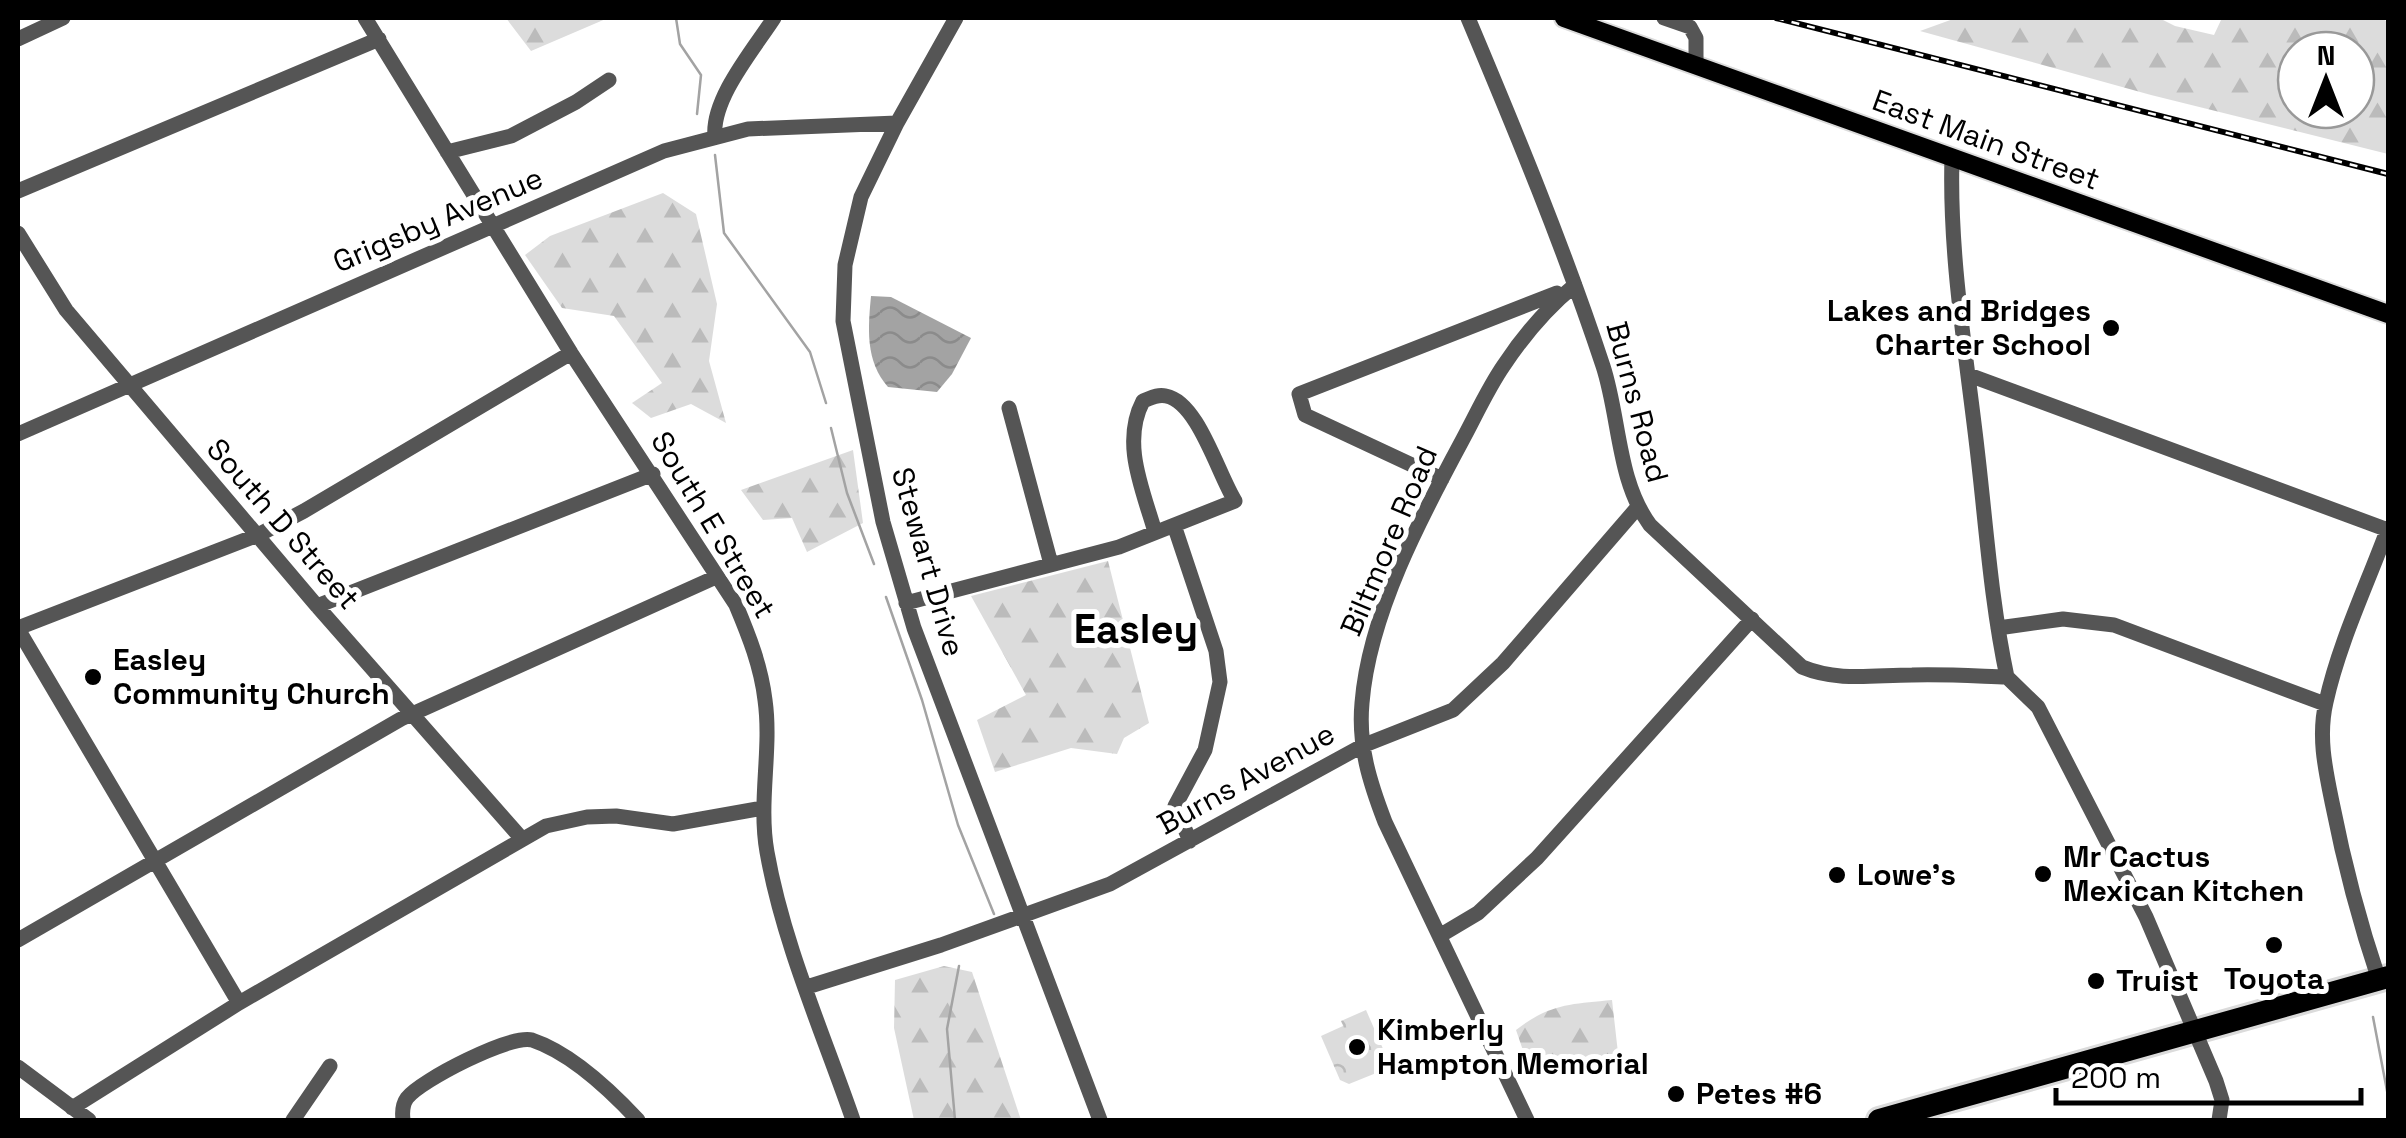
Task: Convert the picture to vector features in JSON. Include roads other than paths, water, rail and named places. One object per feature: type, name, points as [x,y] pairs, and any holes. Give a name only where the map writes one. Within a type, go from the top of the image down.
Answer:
[{"type":"highway","points":[[1879,1120],[2384,979]]},
{"type":"main road","name":"East Main Street","points":[[1564,18],[2388,314]]},
{"type":"street","points":[[18,39],[62,18]]},
{"type":"street","name":"South E Street","points":[[365,18],[571,353],[736,606],[761,675],[766,720],[766,850],[778,901],[853,1120]]},
{"type":"street","points":[[714,136],[715,115],[721,103],[774,18]]},
{"type":"street","name":"Stewart Drive","points":[[956,18],[861,197],[845,265],[842,304],[848,354],[884,522],[906,602],[1100,1120]]},
{"type":"street","name":"Burns Road","points":[[1468,18],[1575,285],[1607,380],[1637,508],[1650,525],[1802,667],[1819,674],[1854,678],[1907,674],[2007,677]]},
{"type":"street","points":[[1664,18],[1690,27],[1696,38],[1696,64]]},
{"type":"street","points":[[18,191],[379,39]]},
{"type":"street","points":[[447,152],[511,136],[576,102],[608,80]]},
{"type":"street","name":"Grigsby Avenue","points":[[18,434],[664,151],[714,136],[779,126],[897,123]]},
{"type":"street","points":[[1952,157],[1968,375],[2007,677],[2038,707],[2146,917],[2216,1080],[2222,1100],[2219,1120]]},
{"type":"street","name":"South D Street","points":[[18,232],[66,310],[317,606],[522,839]]},
{"type":"street","points":[[1442,479],[1305,416],[1299,394],[1575,285]]},
{"type":"street","name":"Biltmore Road","points":[[1527,1120],[1385,822],[1367,775],[1361,707],[1376,630],[1442,479],[1502,367],[1550,306],[1575,285]]},
{"type":"street","points":[[239,1003],[18,628],[258,535],[304,512],[571,353]]},
{"type":"street","points":[[1968,375],[2388,529],[2325,704],[2322,738],[2343,859],[2384,979]]},
{"type":"street","points":[[906,602],[1119,547],[1235,500],[1220,478],[1192,414],[1175,399],[1161,394],[1143,401],[1133,420],[1132,445],[1155,532]]},
{"type":"street","points":[[1009,408],[1051,564]]},
{"type":"street","points":[[317,606],[653,474]]},
{"type":"street","name":"Burns Avenue","points":[[807,987],[1110,884],[1362,746],[1453,710],[1503,663],[1637,508]]},
{"type":"street","points":[[1174,525],[1210,632],[1220,682],[1205,750],[1175,806],[1190,841]]},
{"type":"street","points":[[18,940],[413,713],[716,577]]},
{"type":"street","points":[[1441,935],[1478,913],[1537,858],[1752,619]]},
{"type":"street","points":[[1998,628],[2063,620],[2114,625],[2325,704]]},
{"type":"street","points":[[72,1108],[239,1003],[546,826],[616,816],[673,824],[763,808]]},
{"type":"street","points":[[402,1120],[402,1108],[419,1088],[451,1068],[504,1044],[528,1039],[592,1078],[638,1120]]},
{"type":"street","points":[[18,1066],[89,1120]]},
{"type":"street","points":[[293,1120],[330,1066]]},
{"type":"water","points":[[871,296],[891,297],[971,338],[952,374],[937,392],[888,387],[881,377],[870,344]]},
{"type":"waterway","points":[[676,18],[680,44],[701,75],[697,114]]},
{"type":"waterway","points":[[715,155],[724,233],[810,352],[826,403]]},
{"type":"waterway","points":[[831,428],[847,493],[874,564]]},
{"type":"waterway","points":[[886,597],[922,700],[958,825],[994,914]]},
{"type":"waterway","points":[[955,1120],[947,1029],[959,966]]},
{"type":"waterway","points":[[2373,1017],[2388,1096]]},
{"type":"railway","points":[[1776,18],[2388,174]]},
{"type":"place","name":"Lakes and Bridges Charter School","points":[[2111,328]]},
{"type":"place","name":"Easley Community Church","points":[[93,677]]},
{"type":"place","name":"Mr Cactus Mexican Kitchen","points":[[2043,874]]},
{"type":"place","name":"Lowe's","points":[[1837,875]]},
{"type":"place","name":"Toyota","points":[[2274,945]]},
{"type":"place","name":"Truist","points":[[2096,981]]},
{"type":"place","name":"Kimberly Hampton Memorial","points":[[1357,1047]]},
{"type":"place","name":"Petes #6","points":[[1676,1094]]},
{"type":"district","name":"Easley","points":[[1136,629]]}]
